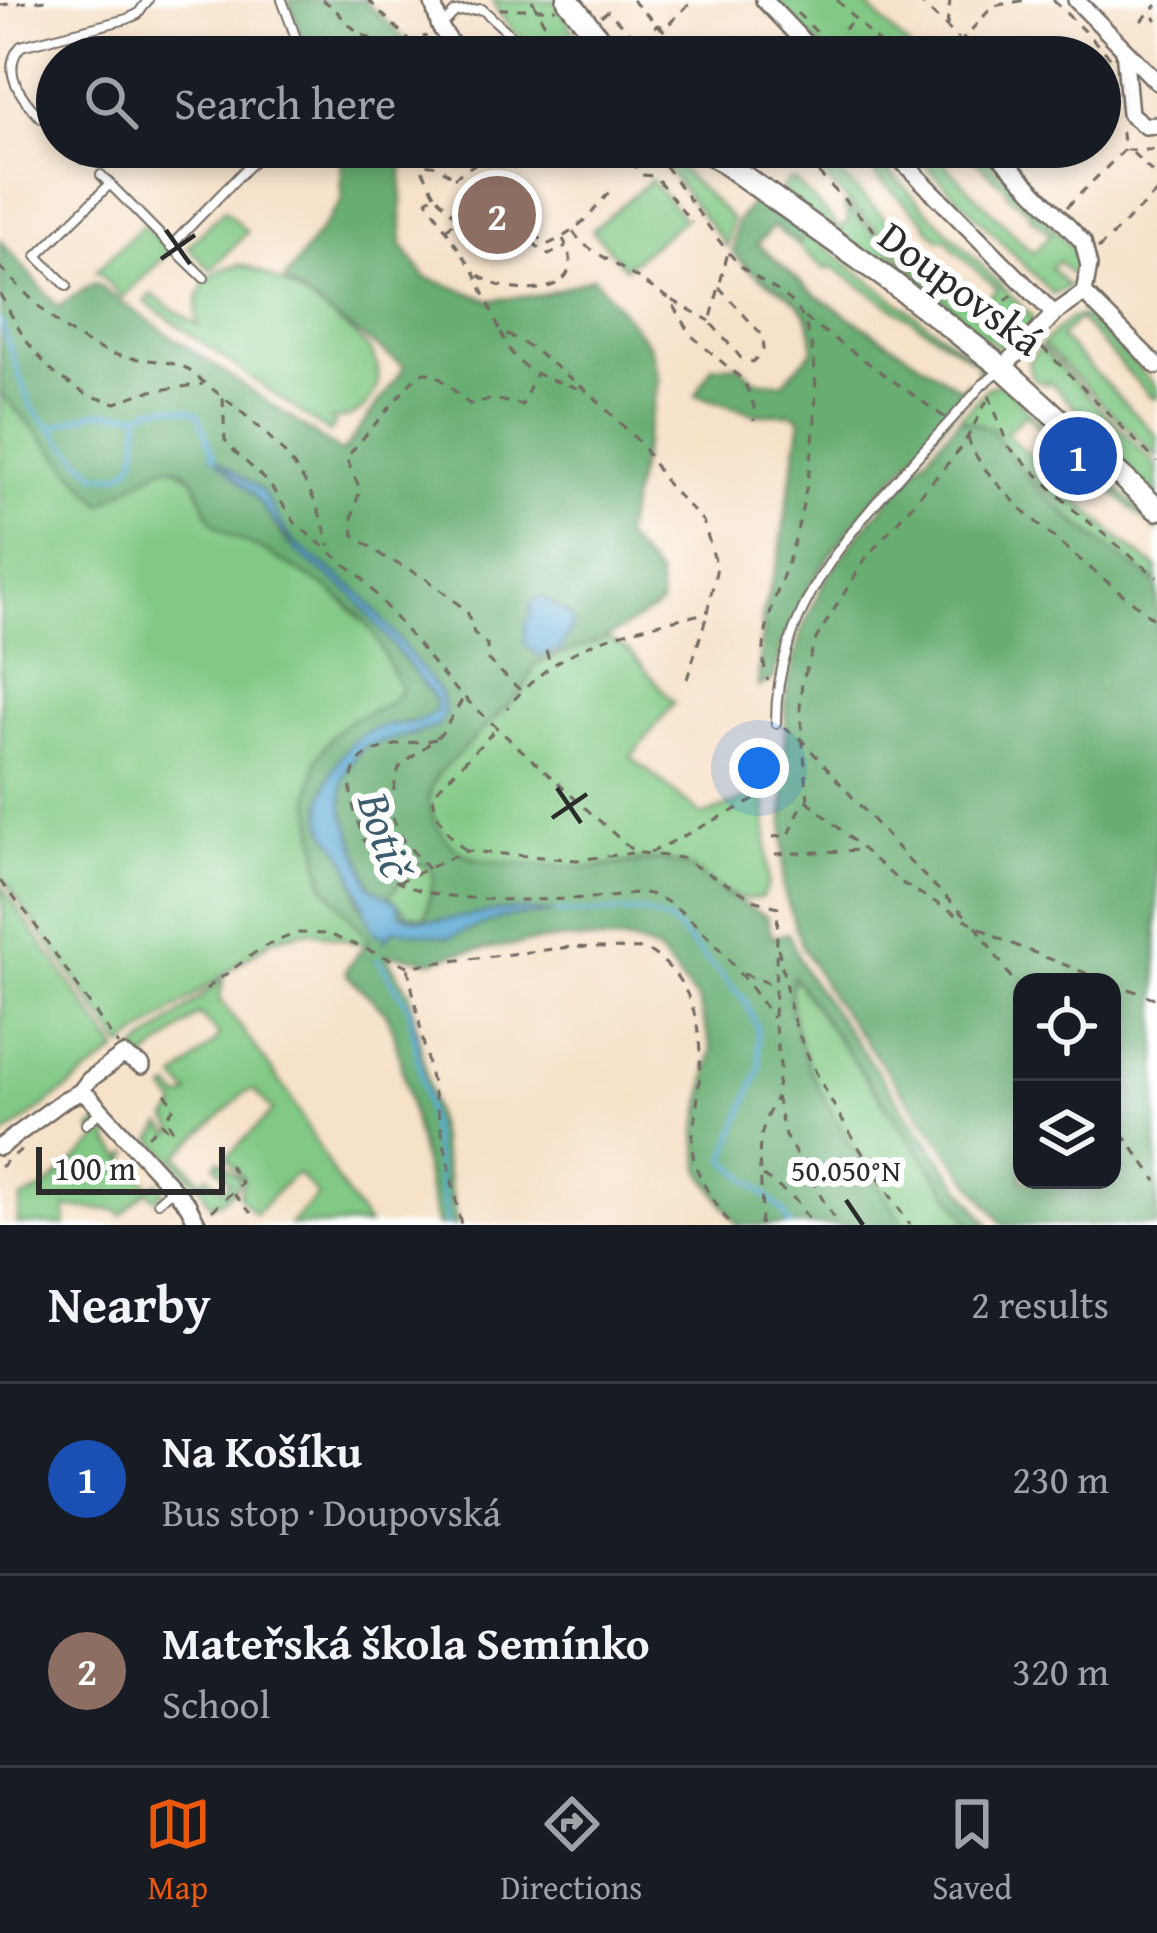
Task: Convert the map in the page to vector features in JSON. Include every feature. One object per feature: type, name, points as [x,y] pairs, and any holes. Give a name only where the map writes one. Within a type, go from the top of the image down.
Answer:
[{"type":"street","points":[[432,0],[440,36]]},
{"type":"street","points":[[764,0],[805,36]]},
{"type":"street","points":[[1076,0],[1105,36]]},
{"type":"street","points":[[566,5],[599,36]]},
{"type":"street","points":[[1121,55],[1157,82]]},
{"type":"street","points":[[1121,66],[1128,110],[1142,125],[1157,125]]},
{"type":"street","name":"Doupovská","points":[[733,168],[890,280],[1157,509]]},
{"type":"street","points":[[909,168],[1054,314]]},
{"type":"street","points":[[999,371],[1054,314],[1084,292],[1089,266],[1085,247],[1011,168]]},
{"type":"street","points":[[1084,292],[1157,366]]},
{"type":"street","points":[[0,1147],[80,1092],[123,1054],[142,1066]]},
{"type":"street","points":[[80,1092],[173,1188],[191,1209],[196,1224]]},
{"type":"lane","points":[[60,36],[127,19],[138,14],[148,0]]},
{"type":"lane","points":[[282,0],[295,36]]},
{"type":"lane","points":[[436,30],[455,12],[482,9],[511,36]]},
{"type":"lane","points":[[36,42],[11,52],[5,71],[8,86],[36,113]]},
{"type":"lane","points":[[172,246],[247,168]]},
{"type":"lane","points":[[100,175],[204,278]]},
{"type":"lane","points":[[67,286],[38,256],[110,184]]},
{"type":"lane","points":[[776,723],[784,654],[813,584],[838,548],[999,371]]},
{"type":"lane","points":[[86,1124],[102,1110]]},
{"type":"lane","points":[[158,1202],[173,1188]]},
{"type":"path","points":[[0,5],[46,0]]},
{"type":"path","points":[[322,0],[356,30],[372,36]]},
{"type":"path","points":[[368,0],[405,36]]},
{"type":"path","points":[[532,0],[551,36]]},
{"type":"path","points":[[632,0],[668,36]]},
{"type":"path","points":[[657,25],[666,27],[693,0]]},
{"type":"path","points":[[837,0],[872,36]]},
{"type":"path","points":[[918,0],[956,36]]},
{"type":"path","points":[[947,28],[950,0]]},
{"type":"path","points":[[964,36],[993,6],[1026,0]]},
{"type":"path","points":[[1053,0],[1097,36]]},
{"type":"path","points":[[482,9],[538,10],[566,5]]},
{"type":"path","points":[[1141,21],[1157,5]]},
{"type":"path","points":[[791,8],[811,36]]},
{"type":"path","points":[[599,17],[608,11],[632,36]]},
{"type":"path","points":[[838,36],[854,18]]},
{"type":"path","points":[[646,36],[657,25]]},
{"type":"path","points":[[422,36],[436,30],[438,36]]},
{"type":"path","points":[[1121,126],[1124,150]]},
{"type":"path","points":[[1133,153],[1157,145]]},
{"type":"path","points":[[1124,150],[1157,177]]},
{"type":"path","points":[[1121,153],[1124,150]]},
{"type":"path","points":[[423,168],[435,194],[458,219],[446,229]]},
{"type":"path","points":[[438,168],[478,202],[513,168]]},
{"type":"path","points":[[455,178],[470,168]]},
{"type":"path","points":[[637,168],[648,182]]},
{"type":"path","points":[[663,168],[728,250],[759,281],[796,306],[803,317],[817,380],[817,409],[792,550],[768,626],[765,673],[776,699]]},
{"type":"path","points":[[813,168],[934,292]]},
{"type":"path","points":[[1060,209],[1104,168]]},
{"type":"path","points":[[431,180],[442,170]]},
{"type":"path","points":[[642,175],[655,176],[692,224]]},
{"type":"path","points":[[535,233],[546,245],[563,239],[613,187]]},
{"type":"path","points":[[1097,251],[1157,192]]},
{"type":"path","points":[[435,194],[428,200],[474,271],[510,357],[536,373],[591,394]]},
{"type":"path","points":[[681,213],[693,204]]},
{"type":"path","points":[[508,217],[549,255],[567,245]]},
{"type":"path","points":[[491,246],[503,234],[522,230]]},
{"type":"path","points":[[573,232],[583,244],[710,322],[748,363],[763,350],[764,337],[719,287]]},
{"type":"path","points":[[476,237],[496,253],[533,244]]},
{"type":"path","points":[[474,271],[490,284],[510,288],[558,284],[572,268],[563,239]]},
{"type":"path","points":[[710,322],[728,250]]},
{"type":"path","points":[[0,267],[44,314],[87,342],[118,356],[173,363],[268,433],[296,464],[316,500],[329,548]]},
{"type":"path","points":[[0,294],[41,359],[87,395],[116,403],[144,392],[205,384]]},
{"type":"path","points":[[974,331],[1013,294]]},
{"type":"path","points":[[670,299],[692,336],[744,381],[754,406],[754,421]]},
{"type":"path","points":[[803,317],[931,410],[953,420]]},
{"type":"path","points":[[500,330],[591,394],[703,520],[717,567],[687,680]]},
{"type":"path","points":[[1033,338],[1157,461]]},
{"type":"path","points":[[999,371],[951,462],[931,478],[865,559],[828,614],[802,682],[800,738],[808,801],[900,882],[1000,939],[1085,973]]},
{"type":"path","points":[[522,691],[488,659],[487,645],[474,633],[467,611],[354,535],[352,518],[360,489],[346,458],[419,373],[434,373],[469,404],[493,399],[521,405],[536,373]]},
{"type":"path","points":[[989,395],[1008,446],[1075,510],[1157,577]]},
{"type":"path","points":[[223,398],[225,440],[268,482],[296,524],[362,578],[464,697],[634,852]]},
{"type":"path","points":[[931,410],[945,409]]},
{"type":"path","points":[[968,434],[972,453],[982,467],[1087,567],[1126,593],[1157,622]]},
{"type":"path","points":[[507,708],[550,666],[610,634],[707,613]]},
{"type":"path","points":[[546,650],[550,666]]},
{"type":"path","points":[[429,871],[392,818],[393,792],[399,768],[436,739],[464,697]]},
{"type":"path","points":[[776,723],[800,738],[910,863],[974,924],[1013,981]]},
{"type":"path","points":[[466,851],[438,818],[433,794],[497,728]]},
{"type":"path","points":[[436,739],[368,754],[353,773],[352,800],[375,864],[398,882],[453,896],[653,895],[702,930],[775,1019]]},
{"type":"path","points":[[650,853],[772,791]]},
{"type":"path","points":[[773,837],[790,835],[808,801]]},
{"type":"path","points":[[775,854],[864,850]]},
{"type":"path","points":[[398,882],[466,851],[577,860],[650,853],[693,862],[757,901],[778,908],[775,1019],[780,1064],[776,1096],[757,1147],[764,1193],[760,1225]]},
{"type":"path","points":[[0,880],[121,1049]]},
{"type":"path","points":[[206,989],[260,948],[296,933],[328,934],[408,966],[571,946],[639,947],[652,952],[677,978],[696,1012],[703,1060],[693,1154],[730,1225]]},
{"type":"path","points":[[776,940],[798,1033],[827,1091],[910,1225]]},
{"type":"path","points":[[408,966],[460,1225]]},
{"type":"path","points":[[741,973],[776,986]]},
{"type":"path","points":[[1121,987],[1157,999]]},
{"type":"path","points":[[148,1136],[175,1106],[163,1091]]},
{"type":"path","points":[[776,1096],[785,1136],[838,1225]]},
{"type":"path","points":[[1121,1131],[1157,1181]]},
{"type":"path","points":[[0,1167],[27,1142]]},
{"type":"path","points":[[212,1211],[242,1179],[225,1159]]},
{"type":"path","points":[[760,1173],[796,1201],[812,1225]]},
{"type":"path","points":[[232,1193],[251,1213]]},
{"type":"green space","points":[[288,0],[364,0],[402,36],[301,36]]},
{"type":"green space","points":[[492,0],[555,0],[576,36],[518,36]]},
{"type":"green space","points":[[774,0],[861,0],[897,36],[810,36]]},
{"type":"green space","points":[[341,168],[402,168],[402,245],[425,277],[490,300],[543,295],[594,277],[650,346],[659,381],[623,537],[658,576],[661,605],[607,638],[535,664],[522,691],[436,776],[429,803],[435,823],[450,844],[472,859],[587,868],[662,860],[692,868],[767,917],[772,937],[788,933],[805,972],[989,1225],[972,1225],[793,976],[791,1004],[811,1070],[848,1140],[905,1225],[737,1225],[701,1171],[697,1133],[712,1050],[698,1001],[658,952],[632,942],[556,939],[456,953],[433,961],[389,954],[409,992],[457,1225],[437,1225],[393,1029],[386,1013],[347,975],[346,969],[369,940],[323,884],[310,795],[317,758],[335,732],[391,702],[401,690],[380,646],[363,619],[339,597],[220,529],[186,472],[163,467],[102,504],[0,392],[0,240],[58,307],[94,283],[342,453],[405,367],[284,281],[342,200]],"holes":[[[218,460],[262,491],[292,541],[362,594],[441,694],[445,714],[415,735],[380,739],[363,747],[347,769],[343,809],[371,886],[395,902],[389,896],[412,867],[425,864],[434,875],[426,918],[408,914],[397,904],[400,914],[413,918],[440,920],[511,910],[545,914],[503,917],[469,931],[393,929],[361,908],[347,861],[324,823],[322,809],[330,780],[359,742],[384,727],[430,716],[436,711],[435,699],[354,595],[287,542],[254,495]]]},
{"type":"green space","points":[[666,168],[679,168],[732,219],[727,247]]},
{"type":"green space","points":[[816,168],[833,168],[979,307],[997,289],[949,240],[939,239],[874,169],[864,168],[886,168],[1034,319],[1015,340],[1000,348],[971,327]]},
{"type":"green space","points":[[929,168],[949,168],[1033,253],[1051,234],[984,168],[996,168],[1077,253],[1076,280],[1058,261],[1051,268],[1069,288],[1053,294]]},
{"type":"green space","points":[[651,180],[684,219],[625,268],[592,230]]},
{"type":"green space","points":[[787,181],[795,181],[841,229],[849,220],[844,203],[963,325],[784,194]]},
{"type":"green space","points":[[754,199],[807,234],[797,245],[774,226],[757,244],[813,293],[961,389],[967,382],[971,391],[828,559],[787,636],[774,679],[758,687],[763,612],[779,558],[801,419],[793,414],[756,414],[696,395],[712,366],[739,365],[756,380],[783,383],[813,350],[805,313],[733,252],[737,222]]},
{"type":"green space","points":[[224,210],[247,232],[211,270],[188,247]]},
{"type":"green space","points":[[143,225],[170,252],[122,298],[96,271]]},
{"type":"green space","points":[[807,234],[984,366],[982,370],[830,266],[826,270],[797,245]]},
{"type":"green space","points":[[240,265],[311,302],[349,330],[375,359],[378,377],[371,399],[354,415],[331,420],[335,425],[329,433],[145,302],[151,294],[198,326],[197,304],[204,285],[218,272]]},
{"type":"green space","points":[[1078,316],[1089,319],[1157,388],[1157,398],[1151,397],[1079,319],[1060,337],[1157,436],[1157,457],[1042,344]]},
{"type":"green space","points":[[1040,347],[1157,466],[1157,497],[1098,437],[1092,423],[1048,381],[1045,385],[1031,376],[1028,362]]},
{"type":"green space","points":[[1001,382],[1079,462],[1073,468],[1039,436],[1039,428],[1025,414],[1006,433],[1119,539],[1157,568],[1157,584],[1045,495],[992,429],[960,418],[987,388]]},
{"type":"green space","points":[[0,392],[101,503],[163,467],[171,465],[195,479],[220,529],[333,592],[371,629],[401,689],[391,702],[351,720],[317,758],[310,795],[323,884],[369,940],[367,945],[309,931],[273,939],[123,1047],[0,875]]},
{"type":"green space","points":[[960,418],[993,429],[1045,495],[1157,584],[1157,1225],[1003,1225],[831,997],[801,945],[783,888],[786,692],[802,629],[826,578]]},
{"type":"green space","points":[[1080,463],[1108,480],[1157,531]]},
{"type":"green space","points":[[607,638],[630,651],[674,703],[631,757],[703,816],[758,794],[766,804],[768,884],[762,897],[738,897],[662,860],[566,869],[490,862],[448,842],[435,824],[429,800],[440,772],[513,701],[535,664]]},
{"type":"green space","points":[[425,864],[434,875],[425,918],[408,914],[389,896],[413,866]]},
{"type":"green space","points":[[0,884],[118,1051],[0,1139],[3,912]]},
{"type":"green space","points":[[793,975],[972,1225],[905,1225],[847,1139],[811,1072],[792,1006]]},
{"type":"green space","points":[[223,979],[220,999],[289,1094],[368,1225],[290,1225],[318,1195],[298,1174],[255,1214],[239,1196],[244,1179],[227,1157],[273,1111],[254,1090],[246,1092],[178,1155],[201,1181],[208,1175],[222,1190],[230,1182],[215,1165],[219,1160],[240,1178],[219,1201],[210,1204],[201,1188],[153,1139],[162,1125],[171,1134],[175,1131],[168,1120],[177,1106],[166,1091],[170,1088],[181,1099],[190,1094],[176,1079],[219,1035],[199,1014],[144,1061],[135,1051]]},
{"type":"green space","points":[[101,1121],[114,1133],[108,1140],[123,1158],[131,1152],[125,1161],[131,1168],[141,1162],[135,1170],[151,1187],[158,1182],[164,1191],[156,1199],[147,1191],[121,1215],[116,1210],[66,1208],[65,1225],[17,1224],[21,1199],[44,1189],[99,1139],[91,1129]]},
{"type":"water","points":[[211,455],[262,491],[292,541],[362,594],[441,694],[445,714],[437,727],[363,747],[347,769],[343,809],[370,886],[398,903],[400,914],[413,918],[440,920],[507,910],[556,913],[503,917],[450,937],[394,929],[384,941],[383,935],[376,935],[350,867],[323,824],[324,794],[341,757],[357,738],[376,728],[428,717],[436,711],[435,699],[354,595],[297,552],[254,495]]},
{"type":"water","points":[[541,597],[569,615],[573,624],[561,650],[540,656],[525,645],[525,623],[531,615],[530,605]]},
{"type":"waterway","name":"Botič","points":[[0,320],[30,405],[97,475],[120,474],[131,466],[138,447],[140,414],[161,407],[198,414],[215,458]]},
{"type":"waterway","name":"Botič","points":[[50,428],[97,412],[140,414]]},
{"type":"waterway","name":"Botič","points":[[555,913],[643,912],[671,923],[745,1000],[757,1028],[760,1067],[725,1159],[783,1211],[789,1225]]},
{"type":"waterway","points":[[378,959],[409,1007],[447,1225]]},
{"type":"place","name":"Mateřská škola Semínko","points":[[497,215]]},
{"type":"place","name":"Na Košíku","points":[[1078,456]]}]
